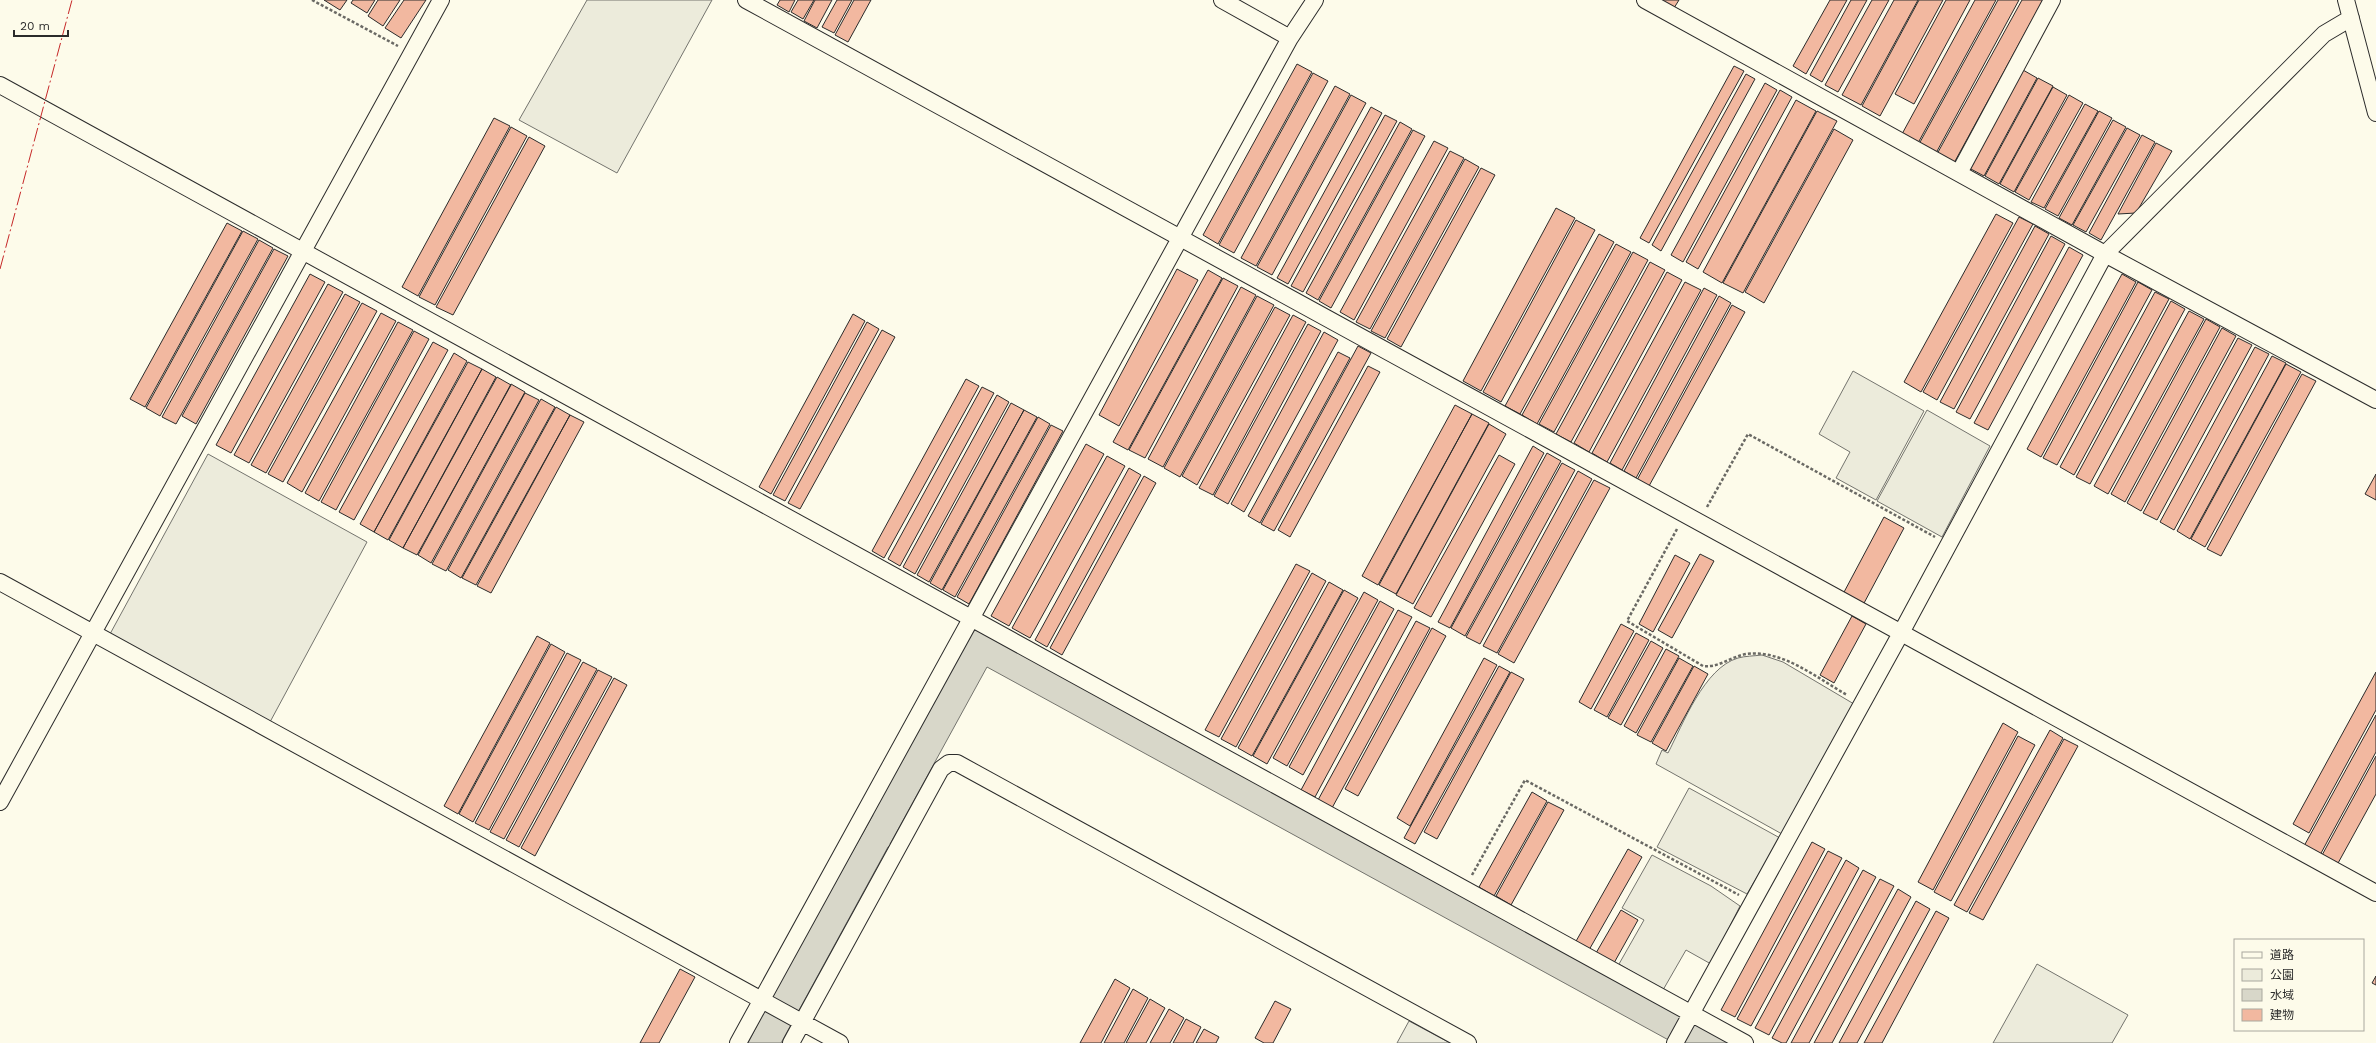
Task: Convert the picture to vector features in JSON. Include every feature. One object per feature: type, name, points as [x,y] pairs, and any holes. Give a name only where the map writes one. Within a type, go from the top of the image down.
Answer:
[{"type":"street","points":[[0,802],[302,250],[442,0]]},
{"type":"street","points":[[746,0],[2376,893]]},
{"type":"street","points":[[1222,0],[1290,38]]},
{"type":"street","points":[[738,1043],[1290,38],[1315,0]]},
{"type":"street","points":[[1645,0],[2105,254],[2376,400]]},
{"type":"street","points":[[1959,173],[2052,0]]},
{"type":"street","points":[[2346,0],[2376,113]]},
{"type":"street","points":[[1675,1043],[1901,633],[2105,254],[2324,34],[2351,18]]},
{"type":"street","points":[[0,85],[1745,1043]]},
{"type":"street","points":[[0,582],[840,1043]]},
{"type":"street","points":[[791,1043],[941,769],[949,763],[957,764],[1468,1043]]},
{"type":"path","points":[[312,0],[412,54]]},
{"type":"path","points":[[1862,703],[1782,658],[1766,653],[1733,658],[1713,667],[1703,666],[1627,621],[1692,518],[1748,434],[1948,545]]},
{"type":"path","points":[[1464,889],[1525,780],[1752,902]]},
{"type":"green space","points":[[587,0],[712,0],[617,173],[519,120]]},
{"type":"green space","points":[[1853,371],[1924,411],[1876,500],[1836,478],[1850,452],[1819,434]]},
{"type":"green space","points":[[1927,410],[1990,446],[1942,537],[1877,501]]},
{"type":"green space","points":[[208,454],[367,542],[270,722],[110,634]]},
{"type":"green space","points":[[1762,655],[1783,662],[1854,704],[1782,834],[1656,764],[1662,750],[1668,753],[1696,698],[1715,673],[1726,664],[1738,658]]},
{"type":"green space","points":[[1689,788],[1780,838],[1747,894],[1657,847]]},
{"type":"green space","points":[[1652,855],[1711,886],[1740,906],[1711,964],[1686,950],[1663,990],[1619,964],[1644,920],[1622,908]]},
{"type":"green space","points":[[2037,964],[2128,1015],[2112,1043],[1993,1043]]},
{"type":"green space","points":[[1409,1021],[1450,1043],[1397,1043]]},
{"type":"water","points":[[977,629],[1731,1043],[1674,1043],[987,667],[890,844],[892,845],[888,847],[781,1043],[748,1043],[756,1024],[873,815],[871,812],[972,632]]},
{"type":"building","points":[[324,0],[347,0],[340,10]]},
{"type":"building","points":[[353,0],[375,0],[367,13],[351,3]]},
{"type":"building","points":[[378,0],[400,0],[383,26],[368,16]]},
{"type":"building","points":[[404,0],[426,0],[401,38],[385,28]]},
{"type":"building","points":[[780,0],[795,0],[789,12],[777,5]]},
{"type":"building","points":[[798,0],[814,0],[803,19],[791,12]]},
{"type":"building","points":[[815,0],[832,0],[817,28],[804,21]]},
{"type":"building","points":[[837,0],[852,0],[834,33],[822,27]]},
{"type":"building","points":[[854,0],[871,0],[848,42],[835,35]]},
{"type":"building","points":[[1661,0],[1679,0],[1674,8]]},
{"type":"building","points":[[1830,0],[1847,0],[1806,74],[1793,66]]},
{"type":"building","points":[[1851,0],[1867,0],[1822,82],[1810,75]]},
{"type":"building","points":[[1872,0],[1889,0],[1838,92],[1825,85]]},
{"type":"building","points":[[1894,0],[1918,0],[1861,105],[1842,95]]},
{"type":"building","points":[[1919,0],[1943,0],[1880,116],[1862,106]]},
{"type":"building","points":[[1946,0],[1970,0],[1914,104],[1895,94]]},
{"type":"building","points":[[1975,0],[1996,0],[1918,143],[1902,134]]},
{"type":"building","points":[[1998,0],[2019,0],[1936,153],[1919,144]]},
{"type":"building","points":[[2022,0],[2043,0],[1954,163],[1937,154]]},
{"type":"building","points":[[1297,64],[1312,72],[1218,244],[1203,235]]},
{"type":"building","points":[[1734,66],[1744,71],[1649,243],[1640,238]]},
{"type":"building","points":[[2023,70],[2037,78],[1984,176],[1969,168]]},
{"type":"building","points":[[1313,73],[1328,81],[1234,253],[1219,245]]},
{"type":"building","points":[[1746,74],[1755,79],[1661,251],[1652,245]]},
{"type":"building","points":[[2038,78],[2053,86],[1999,184],[1985,176]]},
{"type":"building","points":[[1765,83],[1777,90],[1683,262],[1671,255]]},
{"type":"building","points":[[1335,86],[1350,94],[1256,266],[1241,258]]},
{"type":"building","points":[[2053,87],[2067,95],[2014,192],[2000,184]]},
{"type":"building","points":[[1780,90],[1792,97],[1698,269],[1686,262]]},
{"type":"building","points":[[1351,95],[1366,103],[1272,275],[1257,267]]},
{"type":"building","points":[[2069,95],[2083,103],[2029,200],[2015,192]]},
{"type":"building","points":[[1796,100],[1816,111],[1722,283],[1703,272]]},
{"type":"building","points":[[2085,104],[2098,111],[2044,208],[2031,202]]},
{"type":"building","points":[[1371,107],[1382,113],[1288,284],[1277,278]]},
{"type":"building","points":[[1817,111],[1837,121],[1743,293],[1723,283]]},
{"type":"building","points":[[2099,111],[2112,118],[2058,216],[2045,209]]},
{"type":"building","points":[[1385,115],[1397,121],[1303,292],[1291,286]]},
{"type":"building","points":[[494,118],[510,126],[418,296],[402,287]]},
{"type":"building","points":[[2113,120],[2126,127],[2072,225],[2059,218]]},
{"type":"building","points":[[1400,122],[1412,129],[1318,300],[1306,293]]},
{"type":"building","points":[[511,127],[527,136],[435,305],[419,297]]},
{"type":"building","points":[[2127,128],[2140,135],[2086,232],[2073,225]]},
{"type":"building","points":[[1834,129],[1853,140],[1764,303],[1745,292]]},
{"type":"building","points":[[1413,130],[1425,136],[1331,308],[1319,301]]},
{"type":"building","points":[[2142,135],[2155,142],[2101,240],[2089,233]]},
{"type":"building","points":[[529,137],[545,146],[453,315],[436,307]]},
{"type":"building","points":[[1434,141],[1448,148],[1354,320],[1340,312]]},
{"type":"building","points":[[2156,143],[2172,151],[2136,213],[2118,214]]},
{"type":"building","points":[[1450,151],[1464,158],[1370,329],[1356,322]]},
{"type":"building","points":[[1465,159],[1479,167],[1385,338],[1371,331]]},
{"type":"building","points":[[1481,168],[1495,175],[1401,347],[1387,339]]},
{"type":"building","points":[[1556,208],[1575,218],[1481,391],[1463,381]]},
{"type":"building","points":[[1996,214],[2013,223],[1921,392],[1904,382]]},
{"type":"building","points":[[2019,217],[2033,224],[1937,400],[1923,392]]},
{"type":"building","points":[[1576,220],[1595,230],[1501,402],[1483,392]]},
{"type":"building","points":[[227,223],[242,231],[145,407],[130,399]]},
{"type":"building","points":[[2035,226],[2049,234],[1954,409],[1940,402]]},
{"type":"building","points":[[243,231],[258,239],[160,416],[146,408]]},
{"type":"building","points":[[1599,234],[1614,242],[1520,414],[1505,406]]},
{"type":"building","points":[[2051,236],[2065,244],[1970,419],[1956,412]]},
{"type":"building","points":[[259,240],[273,248],[176,424],[162,417]]},
{"type":"building","points":[[1616,244],[1631,252],[1537,424],[1522,415]]},
{"type":"building","points":[[2069,247],[2083,255],[1988,430],[1974,423]]},
{"type":"building","points":[[274,249],[288,256],[196,424],[182,416]]},
{"type":"building","points":[[1633,252],[1648,260],[1554,432],[1539,424]]},
{"type":"building","points":[[1650,262],[1665,270],[1571,442],[1556,434]]},
{"type":"building","points":[[1177,269],[1198,280],[1119,426],[1099,415]]},
{"type":"building","points":[[1208,270],[1222,278],[1128,450],[1113,442]]},
{"type":"building","points":[[1667,272],[1682,280],[1589,452],[1574,443]]},
{"type":"building","points":[[310,274],[325,282],[231,453],[216,445]]},
{"type":"building","points":[[2122,274],[2136,282],[2041,457],[2027,449]]},
{"type":"building","points":[[1223,278],[1238,286],[1145,458],[1129,450]]},
{"type":"building","points":[[1685,282],[1701,290],[1607,462],[1592,453]]},
{"type":"building","points":[[2138,282],[2152,290],[2057,465],[2043,458]]},
{"type":"building","points":[[328,284],[343,292],[249,463],[234,455]]},
{"type":"building","points":[[1241,287],[1256,295],[1163,467],[1148,459]]},
{"type":"building","points":[[1704,288],[1717,295],[1622,470],[1610,463]]},
{"type":"building","points":[[2155,292],[2169,299],[2074,475],[2060,467]]},
{"type":"building","points":[[345,294],[360,302],[266,473],[251,465]]},
{"type":"building","points":[[1257,296],[1274,305],[1180,477],[1164,468]]},
{"type":"building","points":[[1719,296],[1731,303],[1636,478],[1624,471]]},
{"type":"building","points":[[2171,301],[2185,309],[2090,484],[2076,477]]},
{"type":"building","points":[[362,303],[377,311],[283,482],[268,474]]},
{"type":"building","points":[[1732,305],[1745,312],[1649,486],[1637,480]]},
{"type":"building","points":[[1275,307],[1290,315],[1197,485],[1182,476]]},
{"type":"building","points":[[2189,311],[2204,319],[2108,494],[2094,486]]},
{"type":"building","points":[[381,313],[396,321],[302,492],[287,483]]},
{"type":"building","points":[[853,314],[865,321],[771,494],[759,487]]},
{"type":"building","points":[[1293,315],[1306,322],[1213,495],[1199,488]]},
{"type":"building","points":[[2206,319],[2220,327],[2125,502],[2111,494]]},
{"type":"building","points":[[398,322],[413,330],[319,501],[305,493]]},
{"type":"building","points":[[867,322],[879,329],[785,501],[773,495]]},
{"type":"building","points":[[1308,324],[1321,331],[1228,504],[1214,496]]},
{"type":"building","points":[[2222,328],[2236,336],[2141,511],[2127,503]]},
{"type":"building","points":[[882,330],[895,337],[800,509],[788,503]]},
{"type":"building","points":[[414,331],[429,339],[336,510],[321,502]]},
{"type":"building","points":[[1324,332],[1338,340],[1244,512],[1231,504]]},
{"type":"building","points":[[2238,338],[2252,345],[2157,520],[2143,513]]},
{"type":"building","points":[[433,342],[448,350],[354,520],[339,512]]},
{"type":"building","points":[[1358,346],[1371,353],[1274,531],[1261,524]]},
{"type":"building","points":[[2255,347],[2269,354],[2174,530],[2160,522]]},
{"type":"building","points":[[1338,352],[1350,358],[1260,523],[1248,516]]},
{"type":"building","points":[[454,353],[467,361],[374,532],[360,524]]},
{"type":"building","points":[[2272,356],[2286,363],[2190,539],[2177,531]]},
{"type":"building","points":[[468,362],[482,369],[388,540],[374,532]]},
{"type":"building","points":[[2286,364],[2301,372],[2205,547],[2191,539]]},
{"type":"building","points":[[1368,366],[1380,372],[1290,537],[1278,530]]},
{"type":"building","points":[[482,369],[496,377],[403,548],[389,540]]},
{"type":"building","points":[[2302,374],[2316,381],[2221,556],[2207,549]]},
{"type":"building","points":[[497,377],[511,385],[417,555],[403,548]]},
{"type":"building","points":[[966,379],[979,386],[884,558],[872,551]]},
{"type":"building","points":[[511,384],[525,392],[431,563],[418,555]]},
{"type":"building","points":[[982,387],[994,393],[900,566],[888,559]]},
{"type":"building","points":[[525,393],[539,400],[446,571],[432,564]]},
{"type":"building","points":[[997,395],[1009,402],[915,574],[903,567]]},
{"type":"building","points":[[541,399],[555,407],[461,578],[448,570]]},
{"type":"building","points":[[1011,403],[1024,410],[929,582],[917,575]]},
{"type":"building","points":[[1455,405],[1472,414],[1378,585],[1362,576]]},
{"type":"building","points":[[556,407],[570,415],[476,585],[462,578]]},
{"type":"building","points":[[1024,410],[1037,417],[942,590],[930,583]]},
{"type":"building","points":[[1472,414],[1489,423],[1396,594],[1379,585]]},
{"type":"building","points":[[570,415],[584,422],[491,593],[477,586]]},
{"type":"building","points":[[1038,417],[1050,424],[955,597],[943,590]]},
{"type":"building","points":[[1489,424],[1506,434],[1413,604],[1396,595]]},
{"type":"building","points":[[1051,425],[1063,431],[969,604],[957,597]]},
{"type":"building","points":[[1086,444],[1104,454],[1009,626],[991,616]]},
{"type":"building","points":[[1533,446],[1544,453],[1450,628],[1438,622]]},
{"type":"building","points":[[1547,453],[1561,461],[1465,636],[1451,628]]},
{"type":"building","points":[[1499,455],[1515,464],[1431,617],[1414,608]]},
{"type":"building","points":[[1107,456],[1125,466],[1030,638],[1012,628]]},
{"type":"building","points":[[1562,463],[1575,470],[1480,644],[1466,637]]},
{"type":"building","points":[[1129,468],[1141,475],[1047,647],[1035,640]]},
{"type":"building","points":[[1578,471],[1592,479],[1497,653],[1483,646]]},
{"type":"building","points":[[2376,474],[2376,500],[2365,494]]},
{"type":"building","points":[[1144,476],[1156,483],[1062,655],[1050,648]]},
{"type":"building","points":[[1594,480],[1610,488],[1514,663],[1498,654]]},
{"type":"building","points":[[1884,517],[1904,528],[1863,605],[1843,594]]},
{"type":"building","points":[[1700,554],[1714,561],[1672,638],[1658,630]]},
{"type":"building","points":[[1675,555],[1690,563],[1653,632],[1639,624]]},
{"type":"building","points":[[1296,564],[1310,571],[1219,737],[1205,730]]},
{"type":"building","points":[[1312,573],[1326,581],[1236,747],[1221,739]]},
{"type":"building","points":[[1329,582],[1343,590],[1252,756],[1238,748]]},
{"type":"building","points":[[1344,590],[1358,598],[1267,764],[1253,756]]},
{"type":"building","points":[[1364,592],[1378,600],[1287,766],[1273,758]]},
{"type":"building","points":[[1380,601],[1394,609],[1303,775],[1289,767]]},
{"type":"building","points":[[1398,610],[1412,617],[1315,797],[1301,790]]},
{"type":"building","points":[[1852,616],[1866,624],[1834,683],[1820,675]]},
{"type":"building","points":[[1416,621],[1430,628],[1332,808],[1318,800]]},
{"type":"building","points":[[1621,624],[1634,631],[1591,709],[1579,702]]},
{"type":"building","points":[[1432,628],[1446,636],[1358,796],[1345,789]]},
{"type":"building","points":[[1636,633],[1649,640],[1607,717],[1594,710]]},
{"type":"building","points":[[537,636],[550,643],[458,814],[444,806]]},
{"type":"building","points":[[1651,641],[1663,648],[1621,725],[1608,718]]},
{"type":"building","points":[[551,644],[565,652],[473,822],[459,814]]},
{"type":"building","points":[[1666,649],[1679,656],[1636,733],[1624,726]]},
{"type":"building","points":[[567,653],[581,660],[489,830],[475,823]]},
{"type":"building","points":[[1484,658],[1497,665],[1410,826],[1397,818]]},
{"type":"building","points":[[1679,658],[1693,666],[1651,742],[1637,735]]},
{"type":"building","points":[[583,662],[597,669],[504,839],[490,832]]},
{"type":"building","points":[[1499,666],[1510,672],[1415,844],[1404,838]]},
{"type":"building","points":[[1694,666],[1708,674],[1666,751],[1652,743]]},
{"type":"building","points":[[598,670],[612,677],[519,847],[506,840]]},
{"type":"building","points":[[1511,672],[1524,679],[1437,839],[1424,832]]},
{"type":"building","points":[[2376,672],[2376,710],[2309,833],[2293,824]]},
{"type":"building","points":[[614,678],[627,685],[535,856],[521,848]]},
{"type":"building","points":[[2376,715],[2376,752],[2320,855],[2304,846]]},
{"type":"building","points":[[2003,723],[2018,732],[1933,890],[1918,882]]},
{"type":"building","points":[[2050,730],[2063,738],[1967,912],[1954,905]]},
{"type":"building","points":[[2018,736],[2035,745],[1951,901],[1934,892]]},
{"type":"building","points":[[2064,739],[2078,746],[1983,920],[1969,913]]},
{"type":"building","points":[[2376,756],[2376,794],[2337,865],[2321,857]]},
{"type":"building","points":[[1532,792],[1547,801],[1494,896],[1479,887]]},
{"type":"building","points":[[1548,802],[1564,810],[1511,905],[1496,896]]},
{"type":"building","points":[[1812,842],[1825,849],[1735,1017],[1721,1010]]},
{"type":"building","points":[[1628,849],[1642,857],[1589,950],[1575,943]]},
{"type":"building","points":[[1828,851],[1842,858],[1751,1026],[1737,1019]]},
{"type":"building","points":[[1846,860],[1859,868],[1769,1035],[1755,1028]]},
{"type":"building","points":[[1863,870],[1876,877],[1786,1043],[1782,1043],[1772,1038]]},
{"type":"building","points":[[1880,879],[1894,886],[1809,1043],[1791,1043]]},
{"type":"building","points":[[1898,889],[1911,897],[1832,1043],[1814,1043]]},
{"type":"building","points":[[1916,901],[1930,909],[1857,1043],[1839,1043]]},
{"type":"building","points":[[1621,910],[1638,920],[1614,963],[1596,953]]},
{"type":"building","points":[[1936,911],[1949,918],[1882,1043],[1864,1043]]},
{"type":"building","points":[[680,969],[695,977],[659,1043],[640,1043]]},
{"type":"building","points":[[2376,976],[2376,985],[2372,983]]},
{"type":"building","points":[[1115,979],[1130,988],[1101,1043],[1080,1043]]},
{"type":"building","points":[[1133,989],[1148,998],[1124,1043],[1104,1043]]},
{"type":"building","points":[[1150,999],[1165,1008],[1146,1043],[1126,1043]]},
{"type":"building","points":[[1275,1001],[1291,1009],[1273,1043],[1264,1043],[1255,1038]]},
{"type":"building","points":[[1169,1009],[1184,1018],[1170,1043],[1150,1043]]},
{"type":"building","points":[[1186,1019],[1201,1027],[1193,1043],[1173,1043]]},
{"type":"building","points":[[1204,1029],[1219,1037],[1216,1043],[1196,1043]]},
{"type":"power","points":[[0,269],[72,0]]}]
